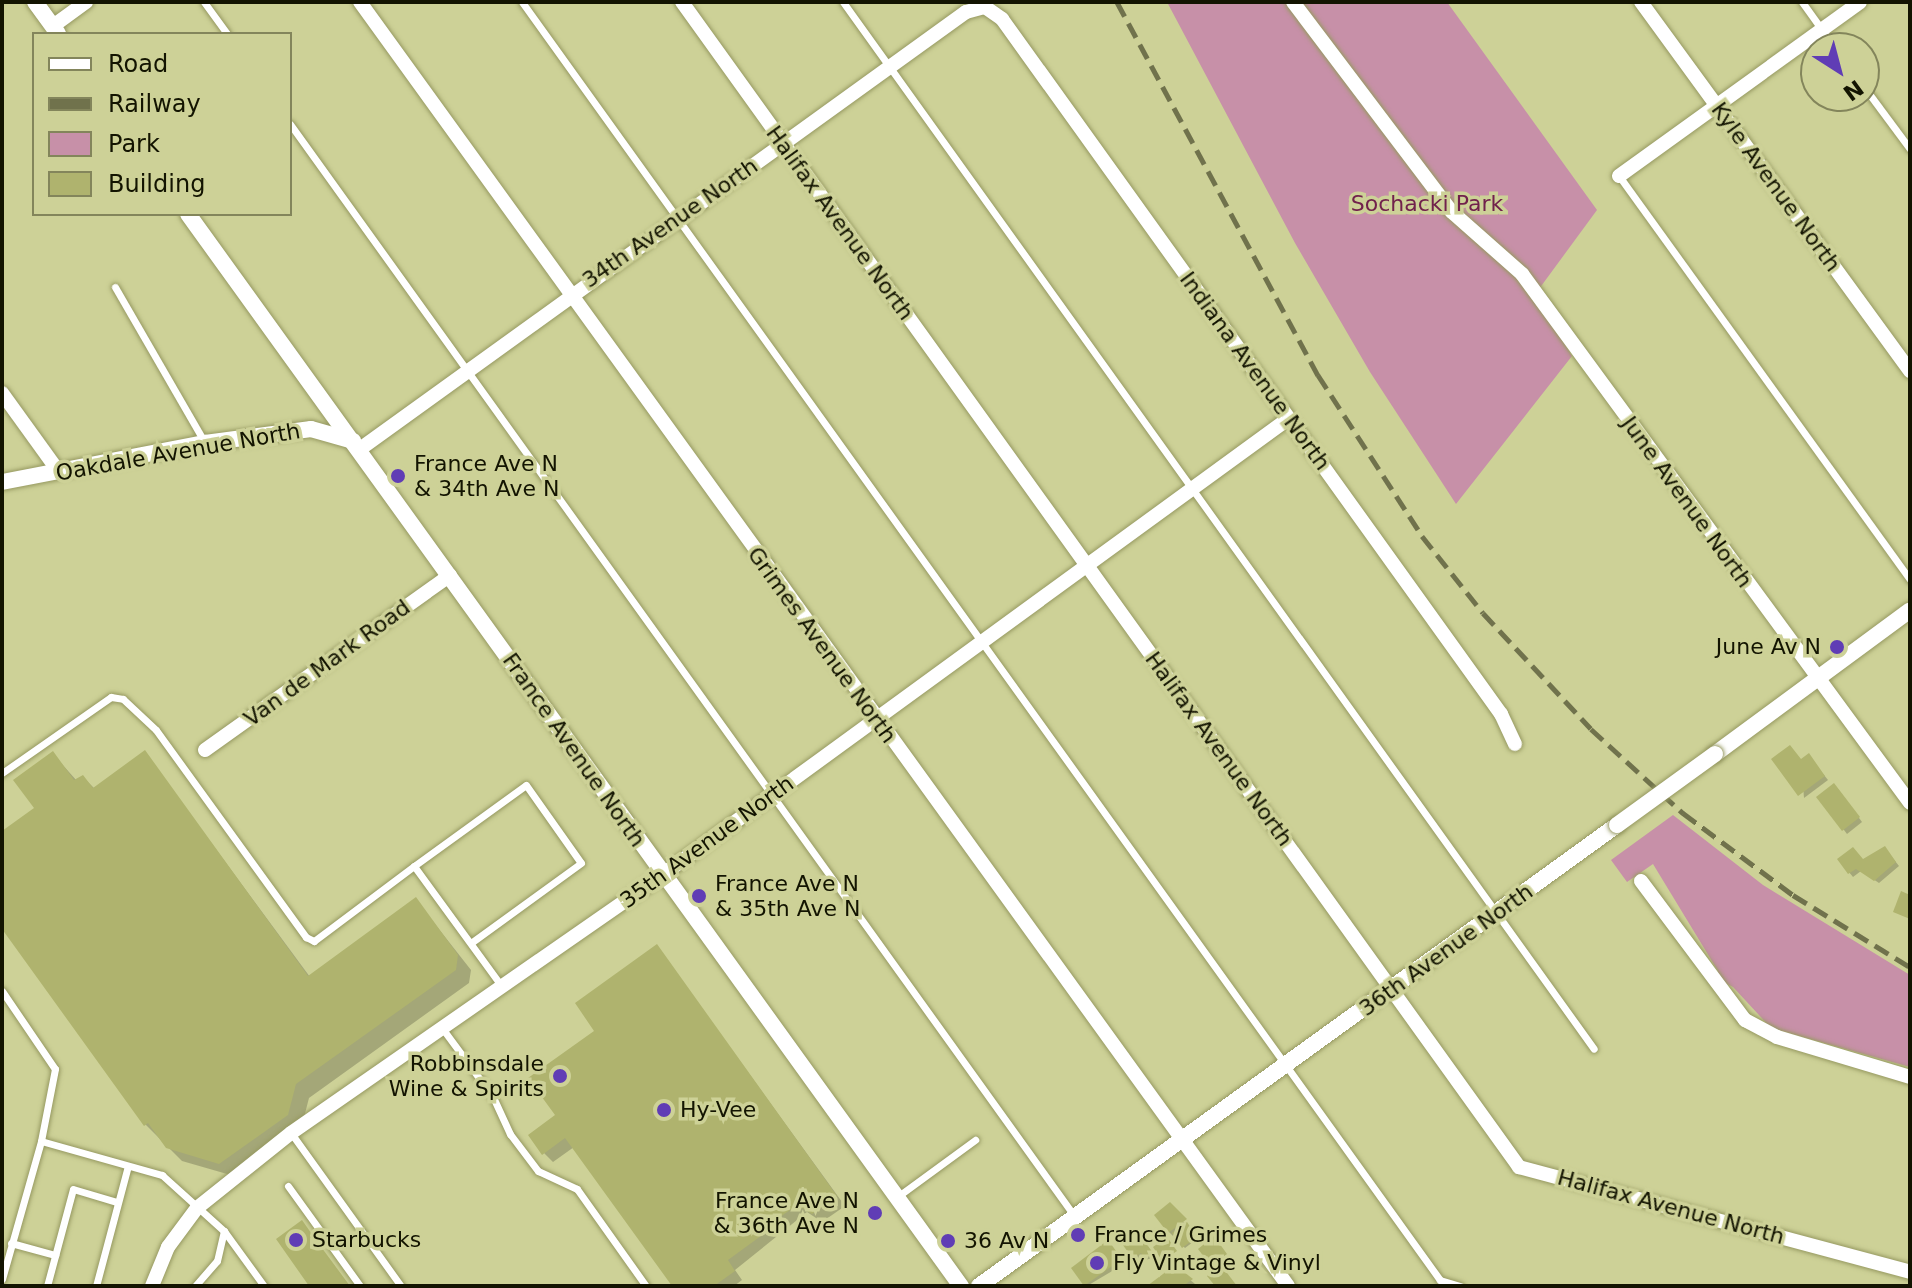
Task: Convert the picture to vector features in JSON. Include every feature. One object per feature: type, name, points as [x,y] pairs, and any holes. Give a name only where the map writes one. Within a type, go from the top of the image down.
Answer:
[{"type":"street","points":[[35,2],[56,30],[86,2]]},
{"type":"street","name":"Grimes Avenue North","points":[[360,2],[875,719],[1288,1286]]},
{"type":"street","name":"Halifax Avenue North","points":[[682,2],[1519,1167],[1910,1272]]},
{"type":"street","name":"June Avenue North","points":[[1293,2],[1452,212],[1522,274],[1815,680],[1910,803]]},
{"type":"street","name":"Kyle Avenue North","points":[[1641,2],[1910,371]]},
{"type":"street","points":[[1619,176],[1860,2]]},
{"type":"street","name":"34th Avenue North","points":[[357,445],[966,12],[985,7]]},
{"type":"street","name":"Indiana Avenue North","points":[[985,7],[1002,19],[1501,714],[1515,744]]},
{"type":"street","name":"France Avenue North","points":[[189,216],[961,1286]]},
{"type":"street","points":[[2,393],[59,472]]},
{"type":"street","name":"35th Avenue North","points":[[152,1286],[168,1247],[197,1208],[291,1133],[500,984],[662,874],[1288,419]]},
{"type":"street","name":"Oakdale Avenue North","points":[[2,482],[205,443],[311,429],[357,445]]},
{"type":"street","name":"Van de Mark Road","points":[[205,750],[450,575]]},
{"type":"street","name":"36th Avenue North","points":[[979,1286],[1183,1141],[1910,610]]},
{"type":"street","points":[[1641,881],[1745,1020],[1777,1037],[1910,1077]]},
{"type":"lane","points":[[204,2],[226,32]]},
{"type":"lane","points":[[522,2],[1440,1280],[1460,1286]]},
{"type":"lane","points":[[843,2],[1594,1049]]},
{"type":"lane","points":[[1802,2],[1822,30]]},
{"type":"lane","points":[[1880,109],[1910,149]]},
{"type":"lane","points":[[292,127],[1075,1218]]},
{"type":"lane","points":[[1619,176],[1910,580]]},
{"type":"lane","points":[[115,287],[205,443]]},
{"type":"lane","points":[[2,773],[111,697],[123,699],[156,730],[306,937],[314,941],[526,785],[581,863],[471,943]]},
{"type":"lane","points":[[414,866],[500,984]]},
{"type":"lane","points":[[2,991],[55,1069],[41,1141],[2,1279]]},
{"type":"lane","points":[[440,1026],[493,1097],[510,1134],[538,1171],[577,1189],[646,1286]]},
{"type":"lane","points":[[291,1133],[401,1286]]},
{"type":"lane","points":[[897,1197],[975,1140]]},
{"type":"lane","points":[[41,1141],[162,1175],[224,1231],[264,1286]]},
{"type":"lane","points":[[96,1286],[128,1166]]},
{"type":"lane","points":[[288,1186],[360,1286]]},
{"type":"lane","points":[[47,1286],[73,1189],[117,1202]]},
{"type":"lane","points":[[195,1286],[217,1261],[224,1231]]},
{"type":"lane","points":[[11,1243],[55,1255]]},
{"type":"green space","name":"Sochacki Park","points":[[1167,2],[1447,2],[1597,210],[1539,289],[1547,316],[1572,356],[1456,504],[1370,372],[1295,243]]},
{"type":"green space","points":[[1673,815],[1763,885],[1910,975],[1910,1067],[1771,1028],[1733,987],[1716,978],[1718,971],[1653,864],[1627,882],[1611,860]]},
{"type":"building","points":[[1790,745],[1801,759],[1809,753],[1825,776],[1798,796],[1771,759]]},
{"type":"building","points":[[145,750],[308,976],[416,897],[458,955],[456,970],[296,1084],[288,1115],[219,1164],[166,1148],[148,1123],[144,1126],[2,929],[2,831],[34,808],[13,780],[53,751],[74,780],[83,775],[93,788]]},
{"type":"building","points":[[1834,783],[1860,817],[1842,831],[1816,797]]},
{"type":"building","points":[[1885,846],[1896,862],[1874,881],[1856,869],[1848,874],[1837,859],[1853,847],[1863,859]]},
{"type":"building","points":[[1901,891],[1910,895],[1910,919],[1893,912]]},
{"type":"building","name":"Hy-Vee","points":[[657,944],[837,1196],[812,1214],[797,1205],[773,1222],[776,1225],[728,1260],[735,1271],[714,1286],[672,1286],[565,1138],[542,1155],[528,1135],[555,1115],[528,1078],[594,1031],[575,1003]]},
{"type":"building","points":[[1170,1202],[1187,1219],[1168,1233],[1154,1215]]},
{"type":"building","points":[[302,1220],[350,1286],[309,1286],[276,1239]]},
{"type":"building","points":[[1187,1222],[1197,1237],[1182,1248],[1172,1233]]},
{"type":"building","points":[[1136,1229],[1153,1253],[1145,1259],[1141,1253],[1133,1259],[1120,1241]]},
{"type":"building","points":[[1214,1236],[1227,1254],[1211,1266],[1198,1249]]},
{"type":"building","points":[[1167,1237],[1177,1251],[1162,1261],[1153,1247]]},
{"type":"building","name":"Fly Vintage & Vinyl","points":[[1108,1240],[1122,1259],[1084,1286],[1071,1268]]},
{"type":"building","points":[[1175,1265],[1193,1279],[1183,1286],[1147,1286]]},
{"type":"building","points":[[1221,1265],[1237,1286],[1215,1286],[1207,1276]]},
{"type":"railway","points":[[1117,2],[1318,375],[1422,536],[1483,613],[1591,729],[1683,813],[1793,895],[1910,967]]},
{"type":"place","name":"France Ave N & 34th Ave N","points":[[398,476]]},
{"type":"place","name":"June Av N","points":[[1837,647]]},
{"type":"place","name":"France Ave N & 35th Ave N","points":[[699,896]]},
{"type":"place","name":"Robbinsdale Wine & Spirits","points":[[560,1076]]},
{"type":"place","name":"Hy-Vee","points":[[664,1110]]},
{"type":"place","name":"France Ave N & 36th Ave N","points":[[875,1213]]},
{"type":"place","name":"France / Grimes","points":[[1078,1235]]},
{"type":"place","name":"Starbucks","points":[[296,1240]]},
{"type":"place","name":"36 Av N","points":[[948,1241]]},
{"type":"place","name":"Fly Vintage & Vinyl","points":[[1097,1263]]}]
